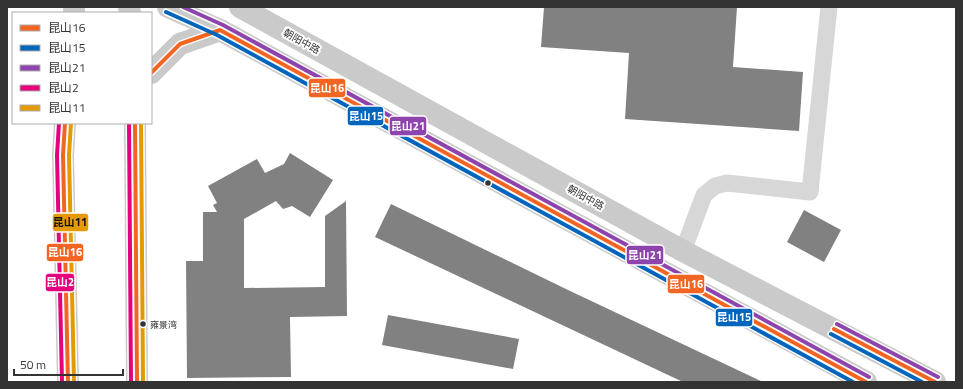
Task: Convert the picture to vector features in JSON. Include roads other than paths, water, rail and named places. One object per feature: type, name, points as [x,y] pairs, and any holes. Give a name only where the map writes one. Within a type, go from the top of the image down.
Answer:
[{"type":"main road","points":[[168,7],[220,30],[866,382]]},
{"type":"main road","name":"朝阳中路","points":[[240,7],[683,251],[935,382]]},
{"type":"main road","points":[[152,72],[180,44],[220,30]]},
{"type":"main road","points":[[66,124],[63,155],[68,382]]},
{"type":"main road","points":[[135,124],[136,382]]},
{"type":"street","points":[[683,251],[704,195],[715,186],[726,183],[810,192],[829,7]]},
{"type":"place","name":"雍景湾","points":[[143,324]]}]
